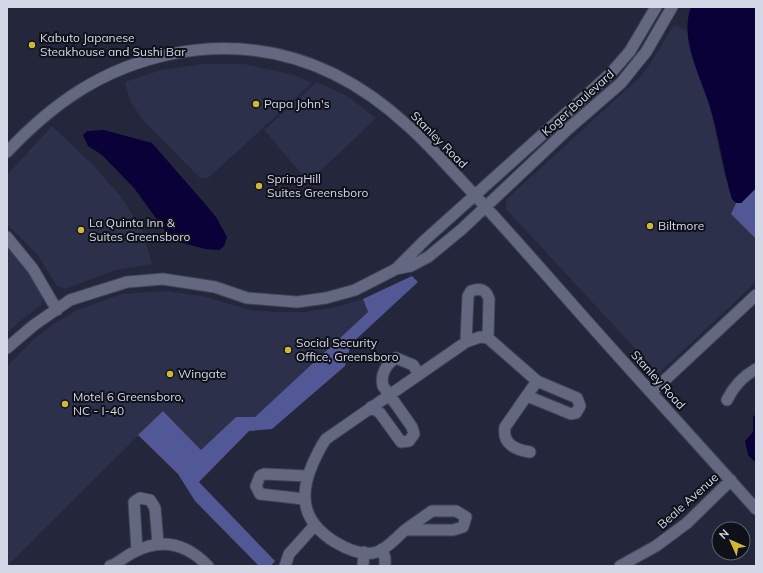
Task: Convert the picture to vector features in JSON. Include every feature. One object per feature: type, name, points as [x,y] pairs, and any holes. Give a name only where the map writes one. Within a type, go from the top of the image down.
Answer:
[{"type":"street","name":"Koger Boulevard","points":[[396,269],[475,195],[611,73],[630,51],[656,7]]},
{"type":"street","name":"Koger Boulevard","points":[[396,269],[411,266],[428,256],[487,206],[568,129],[625,78],[646,52],[672,7]]},
{"type":"street","name":"Stanley Road","points":[[7,152],[45,115],[70,95],[119,70],[152,58],[195,49],[213,48],[258,50],[297,58],[321,66],[378,101],[408,126],[487,206],[756,509]]},
{"type":"street","points":[[7,237],[33,268],[57,310]]},
{"type":"street","points":[[7,348],[34,325],[70,300],[126,282],[163,279],[214,287],[247,298],[297,302],[326,298],[355,290],[396,269]]},
{"type":"street","points":[[466,342],[468,296],[471,291],[476,289],[483,289],[488,293],[488,338]]},
{"type":"street","points":[[652,392],[756,295]]},
{"type":"street","points":[[405,530],[453,530],[463,528],[466,517],[456,511],[432,511],[405,530],[382,549],[373,553],[343,546],[322,534],[315,525],[304,499],[304,487],[307,476],[321,446],[326,439],[466,342],[480,337],[488,338],[537,381],[577,398],[580,406],[576,413],[572,414],[561,411],[526,396]]},
{"type":"street","points":[[371,407],[380,413],[402,442],[409,441],[414,434],[412,427],[383,386],[382,380],[389,363],[396,358],[413,365],[419,374]]},
{"type":"street","points":[[727,400],[735,386],[747,374],[756,369]]},
{"type":"street","points":[[530,452],[515,448],[509,444],[504,433],[505,427],[537,381]]},
{"type":"street","points":[[304,499],[267,496],[260,494],[256,486],[260,476],[264,474],[307,476]]},
{"type":"street","name":"Beale Avenue","points":[[620,566],[656,546],[687,523],[731,480]]},
{"type":"street","points":[[137,550],[133,510],[134,502],[140,498],[150,500],[155,508],[158,543]]},
{"type":"street","points":[[285,566],[293,549],[315,525]]},
{"type":"street","points":[[115,565],[137,550],[158,543],[175,545],[191,551],[208,566]]},
{"type":"street","points":[[382,549],[385,558],[385,566]]},
{"type":"street","points":[[363,566],[364,552]]},
{"type":"shaded area","points":[[691,7],[756,7],[756,188],[741,203],[736,203],[732,199],[713,118],[689,45],[688,20]]},
{"type":"shaded area","points":[[674,25],[688,32],[697,72],[710,107],[723,169],[732,199],[736,203],[731,214],[756,239],[756,282],[660,372],[657,372],[506,209],[506,204],[507,199],[640,77],[650,64]]},
{"type":"shaded area","points":[[203,64],[244,64],[294,75],[312,83],[208,178],[200,178],[143,120],[130,101],[125,82],[161,70]]},
{"type":"shaded area","points":[[317,82],[347,96],[376,118],[309,182],[264,130]]},
{"type":"shaded area","points":[[52,126],[95,167],[122,198],[143,232],[152,264],[115,270],[65,289],[57,286],[37,254],[7,224],[7,175]]},
{"type":"shaded area","points":[[104,130],[152,143],[216,217],[227,237],[224,246],[219,250],[205,249],[172,240],[134,188],[102,155],[88,146],[83,135],[87,131]]},
{"type":"shaded area","points":[[756,188],[756,239],[731,214],[736,203],[741,203]]},
{"type":"shaded area","points":[[7,246],[22,264],[43,297],[41,305],[7,333]]},
{"type":"shaded area","points":[[412,276],[418,282],[351,344],[345,366],[272,429],[249,431],[199,482],[275,561],[271,566],[259,566],[195,501],[178,474],[138,435],[163,411],[201,450],[236,417],[255,417],[368,312],[363,299]]},
{"type":"shaded area","points":[[167,291],[202,296],[251,310],[277,312],[306,312],[336,307],[363,299],[368,312],[255,417],[236,417],[201,450],[163,411],[7,566],[7,366],[34,339],[52,325],[77,310],[122,294]]},
{"type":"shaded area","points":[[756,415],[756,463],[748,455],[745,441],[753,432],[753,416]]},
{"type":"place","name":"Kabuto Japanese Steakhouse and Sushi Bar","points":[[32,45]]},
{"type":"place","name":"Papa John's","points":[[256,104]]},
{"type":"place","name":"SpringHill Suites Greensboro","points":[[259,186]]},
{"type":"place","name":"Biltmore","points":[[650,226]]},
{"type":"place","name":"La Quinta Inn & Suites Greensboro","points":[[81,230]]},
{"type":"place","name":"Social Security Office, Greensboro","points":[[288,350]]},
{"type":"place","name":"Wingate","points":[[170,374]]},
{"type":"place","name":"Motel 6 Greensboro, NC - I-40","points":[[65,404]]}]
